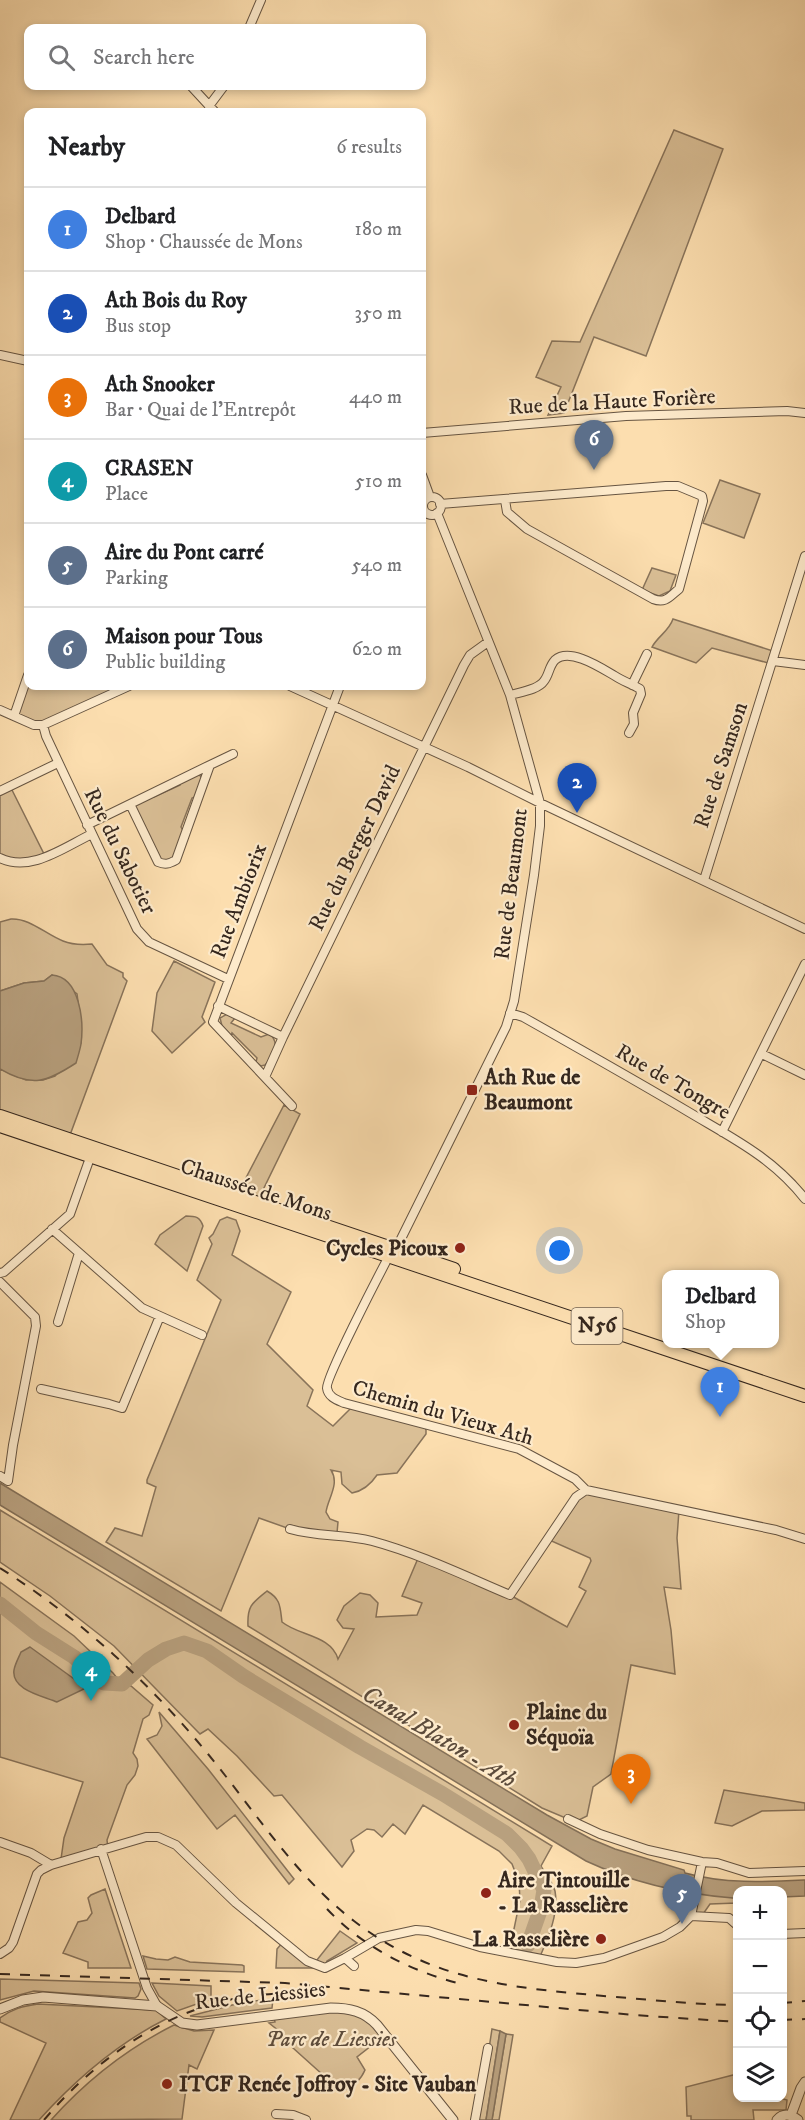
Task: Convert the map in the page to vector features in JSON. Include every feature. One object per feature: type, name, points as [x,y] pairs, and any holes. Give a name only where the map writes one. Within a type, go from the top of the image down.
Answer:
[{"type":"main road","name":"Chaussée de Mons","points":[[0,1116],[91,1152]]},
{"type":"main road","name":"Chaussée de Mons","points":[[0,1126],[91,1152],[662,1346]]},
{"type":"main road","name":"Chaussée de Mons","points":[[392,1253],[662,1340]]},
{"type":"main road","name":"Chaussée de Mons","points":[[666,1348],[805,1396]]},
{"type":"main road","points":[[686,1348],[805,1388]]},
{"type":"street","points":[[251,24],[261,0]]},
{"type":"street","points":[[195,90],[211,108]]},
{"type":"street","points":[[213,108],[222,90]]},
{"type":"street","points":[[0,355],[24,360]]},
{"type":"street","name":"Rue de la Haute Forière","points":[[426,433],[626,416],[787,411],[805,413]]},
{"type":"street","points":[[426,486],[430,497]]},
{"type":"street","points":[[440,504],[678,486],[702,496],[703,506],[679,589],[668,599],[662,601],[653,599],[527,529],[507,512],[505,500]]},
{"type":"street","points":[[426,499],[430,497],[437,498],[440,504],[440,509],[436,513],[426,512]]},
{"type":"street","name":"Rue de Beaumont","points":[[392,1253],[506,1027],[534,875],[540,826],[540,803],[510,695],[436,513]]},
{"type":"street","name":"Rue de Samson","points":[[704,880],[805,556]]},
{"type":"street","name":"Rue du Berger David","points":[[266,1077],[283,1037],[423,747],[470,655],[488,642]]},
{"type":"street","points":[[632,685],[648,654]]},
{"type":"street","points":[[510,695],[543,683],[554,662],[572,656],[606,669],[614,676],[640,689],[641,694],[633,713],[634,724],[629,733]]},
{"type":"street","points":[[773,661],[805,665]]},
{"type":"street","points":[[14,716],[24,687]]},
{"type":"street","points":[[0,710],[34,725],[43,725],[120,690]]},
{"type":"street","points":[[298,690],[468,767],[805,929]]},
{"type":"street","name":"Rue Ambiorix","points":[[292,1106],[213,1022],[338,690]]},
{"type":"street","name":"Rue du Sabotier","points":[[43,725],[87,825],[133,922],[143,936],[149,942],[228,979]]},
{"type":"street","points":[[87,825],[233,754]]},
{"type":"street","points":[[0,791],[58,763]]},
{"type":"street","points":[[130,804],[158,862],[164,865],[170,864],[176,860],[210,765]]},
{"type":"street","points":[[0,858],[9,862],[29,863],[92,834]]},
{"type":"street","points":[[722,1132],[805,964]]},
{"type":"street","points":[[218,1006],[283,1037]]},
{"type":"street","name":"Rue de Tongre","points":[[510,1012],[629,1076],[768,1160],[792,1182],[805,1199]]},
{"type":"street","points":[[762,1054],[805,1075]]},
{"type":"street","points":[[0,1273],[4,1272],[69,1214],[91,1152]]},
{"type":"street","points":[[52,1229],[142,1308],[202,1335]]},
{"type":"street","points":[[58,1322],[79,1253]]},
{"type":"street","name":"Chemin du Vieux Ath","points":[[392,1253],[328,1381],[326,1386],[331,1396],[344,1403],[519,1449],[575,1479],[586,1490],[776,1530],[805,1539]]},
{"type":"street","points":[[0,1282],[35,1317],[36,1326],[8,1481],[0,1476]]},
{"type":"street","points":[[41,1389],[122,1408],[160,1316]]},
{"type":"street","points":[[290,1529],[358,1539],[423,1557],[510,1596],[576,1497],[586,1490]]},
{"type":"street","points":[[568,1819],[600,1834],[648,1850],[717,1863],[749,1873],[805,1871]]},
{"type":"street","points":[[0,1954],[13,1942],[40,1870],[101,1849],[146,1837],[158,1837],[176,1845],[236,1903],[307,1961],[325,1968],[379,1938],[416,1930],[428,1931],[480,1947],[557,1962],[576,1963],[604,1958],[663,1937],[680,1927],[691,1916],[702,1862]]},
{"type":"street","points":[[0,1842],[31,1853],[51,1865]]},
{"type":"street","points":[[101,1849],[147,1988],[157,2006]]},
{"type":"street","points":[[691,1916],[729,1917],[733,1921]]},
{"type":"street","points":[[787,1934],[805,1933]]},
{"type":"street","points":[[345,1958],[354,1966]]},
{"type":"street","points":[[0,2009],[23,2000],[43,1997],[157,2006]]},
{"type":"street","name":"Rue de Liessies","points":[[157,2006],[182,2023],[196,2025],[331,2008],[344,2008],[362,2013],[377,2025],[453,2120]]},
{"type":"street","points":[[475,2120],[488,2048]]},
{"type":"street","points":[[777,2120],[782,2116],[794,2118],[801,2088],[805,2082]]},
{"type":"street","points":[[276,2114],[294,2115],[306,2120]]},
{"type":"green space","points":[[674,130],[723,149],[646,356],[594,337],[564,413],[548,415],[561,387],[536,377],[552,341],[580,342]]},
{"type":"green space","points":[[720,480],[760,494],[744,538],[703,523]]},
{"type":"green space","points":[[652,568],[676,575],[670,591],[659,596],[642,590]]},
{"type":"green space","points":[[673,619],[776,652],[772,664],[712,648],[696,663],[652,647]]},
{"type":"green space","points":[[25,690],[120,690],[43,725],[14,716]]},
{"type":"green space","points":[[199,774],[203,780],[200,795],[192,798],[181,827],[185,834],[176,860],[164,865],[130,804],[152,793],[154,797],[180,785],[179,780]]},
{"type":"green space","points":[[10,786],[45,856],[29,863],[0,858],[0,791]]},
{"type":"green space","points":[[11,919],[25,921],[67,942],[92,944],[107,965],[123,973],[127,981],[70,1135],[0,1111],[0,1069],[26,1080],[43,1080],[55,1076],[81,1043],[77,994],[52,975],[44,981],[24,983],[0,991],[0,922]]},
{"type":"green space","points":[[174,961],[215,982],[202,1017],[205,1022],[172,1053],[152,1031],[157,993]]},
{"type":"green space","points":[[227,1014],[235,1018],[231,1023],[261,1037],[269,1034],[273,1037],[275,1050],[265,1065],[261,1066],[256,1062],[257,1058],[222,1026],[220,1018]]},
{"type":"green space","points":[[284,1105],[300,1114],[259,1198],[239,1191]]},
{"type":"green space","points":[[186,1216],[197,1218],[203,1226],[187,1271],[155,1244],[160,1235]]},
{"type":"green space","points":[[227,1217],[236,1220],[240,1231],[232,1255],[291,1292],[267,1344],[313,1390],[307,1406],[333,1426],[354,1405],[423,1422],[426,1434],[397,1473],[377,1475],[360,1491],[352,1493],[342,1484],[341,1472],[331,1470],[334,1486],[326,1512],[330,1519],[338,1522],[337,1533],[290,1529],[259,1518],[221,1611],[106,1542],[115,1528],[142,1536],[156,1487],[147,1483],[147,1480],[221,1300],[197,1280],[212,1244],[209,1238],[220,1220]]},
{"type":"green space","name":"Plaine du Séquoïa","points":[[586,1490],[679,1510],[677,1538],[681,1589],[664,1587],[675,1674],[631,1665],[611,1774],[593,1787],[587,1816],[575,1822],[542,1808],[248,1626],[248,1614],[252,1606],[267,1591],[277,1600],[282,1622],[322,1640],[329,1645],[338,1659],[354,1629],[343,1628],[337,1620],[344,1606],[360,1593],[370,1595],[378,1603],[376,1617],[417,1615],[422,1603],[402,1596],[419,1556],[510,1595],[567,1627],[586,1591],[579,1587],[591,1561],[590,1558],[547,1539]]},
{"type":"green space","points":[[0,1510],[552,1846],[541,1866],[551,1881],[556,1900],[552,1926],[539,1959],[509,1953],[520,1900],[519,1882],[512,1864],[499,1851],[423,1805],[405,1834],[393,1824],[382,1837],[374,1830],[367,1829],[351,1840],[354,1851],[342,1867],[282,1795],[274,1796],[208,1729],[200,1734],[114,1646],[50,1596],[0,1562]]},
{"type":"green space","points":[[0,1582],[74,1636],[122,1684],[131,1686],[153,1705],[149,1715],[143,1719],[133,1753],[138,1766],[135,1775],[127,1785],[107,1840],[108,1848],[61,1859],[64,1838],[83,1782],[0,1757]]},
{"type":"green space","points":[[159,1712],[208,1769],[294,1879],[289,1884],[235,1815],[217,1829],[147,1739],[157,1735],[162,1726]]},
{"type":"green space","points":[[724,1790],[805,1803],[805,1810],[762,1811],[732,1826],[715,1823]]},
{"type":"green space","points":[[105,1889],[131,1968],[88,1968],[88,1962],[63,1953],[78,1922],[87,1920],[92,1913],[88,1898]]},
{"type":"green space","points":[[696,1893],[733,1898],[733,1903],[710,1904],[701,1917],[691,1916]]},
{"type":"green space","points":[[340,1931],[357,1943],[327,1961],[325,1968],[276,1968],[277,1949],[283,1942],[313,1965]]},
{"type":"green space","points":[[143,1956],[168,1960],[175,1957],[190,1962],[242,1965],[244,1972],[147,1969]]},
{"type":"green space","points":[[0,1979],[139,1983],[141,1989],[135,1998],[34,1991],[0,2000]]},
{"type":"green space","points":[[152,1983],[211,1986],[211,1999],[177,2011],[159,1996]]},
{"type":"green space","points":[[273,1999],[272,2008],[202,2017],[190,2016],[244,2002]]},
{"type":"green space","points":[[38,2004],[156,2010],[166,2019],[114,2051],[67,2090],[39,2120],[10,2120],[46,2043],[0,2022],[0,2018],[18,2008]]},
{"type":"green space","name":"Parc de Liessies","points":[[352,2010],[385,2035],[357,2057],[365,2070],[358,2081],[342,2092],[287,2042],[289,2039],[269,2023],[275,2022],[273,2015]]},
{"type":"green space","name":"ITCF Renée Joffroy - Site Vauban","points":[[174,2025],[194,2031],[214,2030],[197,2069],[189,2065],[182,2119],[51,2120],[78,2092],[108,2067],[140,2044]]},
{"type":"green space","points":[[492,2029],[500,2031],[486,2120],[478,2120]]},
{"type":"green space","points":[[506,2034],[513,2035],[499,2120],[492,2120]]},
{"type":"green space","points":[[733,2075],[733,2102],[787,2102],[786,2110],[753,2110],[754,2120],[691,2120],[691,2116],[687,2116],[686,2087]]},
{"type":"shaded area","points":[[52,975],[69,983],[81,1013],[81,1046],[76,1063],[48,1078],[21,1079],[0,1069],[0,991],[24,983],[44,981]]},
{"type":"shaded area","points":[[0,1483],[547,1815],[591,1839],[700,1877],[745,1881],[805,1880],[805,1896],[787,1897],[787,1886],[733,1886],[733,1898],[695,1893],[639,1881],[586,1861],[0,1505]]},
{"type":"shaded area","points":[[30,1647],[81,1684],[84,1689],[57,1702],[36,1695],[17,1683],[14,1677],[16,1663],[21,1652]]},
{"type":"shaded area","points":[[500,2031],[506,2034],[492,2120],[486,2120]]},
{"type":"waterway","points":[[0,1604],[36,1633],[74,1657],[104,1683],[122,1684],[148,1660],[166,1649],[184,1643],[207,1651],[243,1676],[507,1834],[529,1859],[544,1890],[541,1908],[528,1945]]},
{"type":"railway","points":[[0,1568],[58,1608],[137,1677],[208,1754],[276,1842],[313,1884],[354,1921],[385,1942],[416,1958],[447,1970],[511,1986],[615,1997],[733,2005]]},
{"type":"railway","points":[[327,1909],[356,1935],[388,1956],[442,1979],[461,1984]]},
{"type":"railway","points":[[0,1974],[285,1983],[634,2015],[733,2022]]},
{"type":"railway","points":[[44,2120],[83,2079],[105,2061],[153,2029],[179,2016],[233,1999],[310,1992]]},
{"type":"railway","points":[[787,2003],[805,2001]]},
{"type":"railway","points":[[787,2020],[805,2019]]},
{"type":"place","name":"Maison pour Tous","points":[[594,470]]},
{"type":"place","name":"Ath Bois du Roy","points":[[577,813]]},
{"type":"place","name":"Ath Rue de Beaumont","points":[[472,1090]]},
{"type":"place","name":"Cycles Picoux","points":[[460,1248]]},
{"type":"place","name":"Delbard","points":[[720,1417]]},
{"type":"place","name":"CRASEN","points":[[91,1701]]},
{"type":"place","name":"Plaine du Séquoïa","points":[[514,1725]]},
{"type":"place","name":"Ath Snooker","points":[[631,1804]]},
{"type":"place","name":"Aire Tintouille - La Rasselière","points":[[486,1893]]},
{"type":"place","name":"Aire du Pont carré","points":[[682,1924]]},
{"type":"place","name":"La Rasselière","points":[[601,1939]]},
{"type":"place","name":"ITCF Renée Joffroy - Site Vauban","points":[[167,2084]]},
{"type":"water label","name":"Canal Blaton - Ath","points":[[439,1737]]}]
